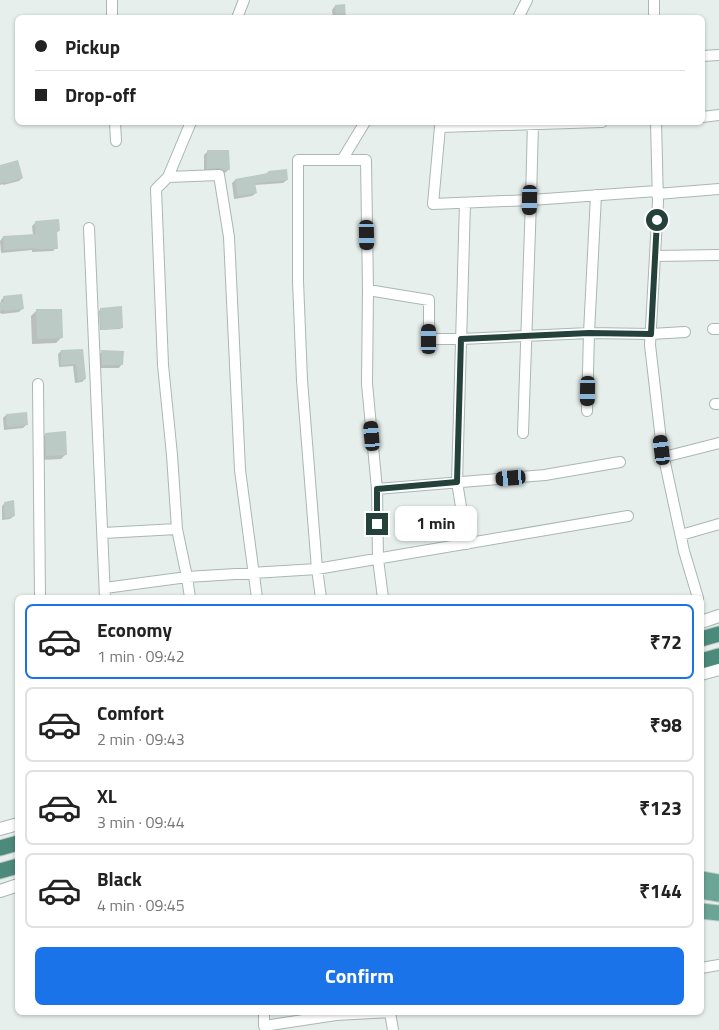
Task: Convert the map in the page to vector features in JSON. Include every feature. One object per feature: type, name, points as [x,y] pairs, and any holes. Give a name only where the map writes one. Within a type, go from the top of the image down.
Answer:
[{"type":"highway","points":[[704,638],[719,634]]},
{"type":"highway","points":[[704,660],[719,656]]},
{"type":"highway","points":[[0,848],[15,844]]},
{"type":"highway","points":[[0,871],[15,867]]},
{"type":"main road","points":[[704,880],[719,882]]},
{"type":"main road","points":[[704,892],[719,894]]},
{"type":"main road","points":[[704,912],[719,914]]},
{"type":"street","points":[[112,0],[112,15]]},
{"type":"street","points":[[238,15],[244,0]]},
{"type":"street","points":[[520,15],[527,0]]},
{"type":"street","points":[[654,0],[654,15]]},
{"type":"street","points":[[705,56],[719,55]]},
{"type":"street","points":[[705,117],[719,115]]},
{"type":"street","points":[[115,125],[116,141]]},
{"type":"street","points":[[190,125],[168,177],[156,189],[163,365],[177,529],[190,595]]},
{"type":"street","points":[[342,160],[363,125]]},
{"type":"street","points":[[442,125],[433,204],[719,189]]},
{"type":"street","points":[[523,434],[533,125]]},
{"type":"street","points":[[656,125],[657,192],[650,345],[664,457],[684,551],[697,595]]},
{"type":"street","points":[[321,595],[302,380],[298,281],[298,160],[366,160],[367,384],[377,489],[378,559],[383,595]]},
{"type":"street","points":[[168,177],[219,175],[229,237],[240,470],[257,595]]},
{"type":"street","points":[[587,411],[596,195]]},
{"type":"street","points":[[465,203],[457,482],[467,544]]},
{"type":"street","points":[[89,228],[105,593],[187,577],[317,569],[628,516]]},
{"type":"street","points":[[655,256],[719,255]]},
{"type":"street","points":[[368,290],[429,300],[429,339],[589,333],[651,334],[685,332]]},
{"type":"street","points":[[38,384],[40,595]]},
{"type":"street","points":[[664,457],[719,443]]},
{"type":"street","points":[[377,489],[544,475],[620,462]]},
{"type":"street","points":[[681,535],[719,524]]},
{"type":"street","points":[[103,533],[177,529]]},
{"type":"street","points":[[704,618],[719,616]]},
{"type":"street","points":[[704,673],[719,669]]},
{"type":"street","points":[[0,829],[15,825]]},
{"type":"street","points":[[0,891],[15,886]]},
{"type":"street","points":[[704,968],[719,965]]},
{"type":"street","points":[[264,1015],[264,1026],[330,1015]]},
{"type":"street","points":[[391,1015],[393,1030]]},
{"type":"building","points":[[345,4],[346,15],[336,15],[335,5]]},
{"type":"building","points":[[207,150],[229,150],[230,170],[219,168],[207,169]]},
{"type":"building","points":[[18,160],[23,178],[0,183],[0,165]]},
{"type":"building","points":[[287,169],[288,180],[255,183],[257,193],[238,196],[235,179],[268,173],[268,171]]},
{"type":"building","points":[[59,219],[60,231],[57,231],[58,249],[4,250],[3,236],[36,234],[35,221]]},
{"type":"building","points":[[22,294],[24,309],[0,310],[0,302],[4,302],[3,296]]},
{"type":"building","points":[[122,306],[123,328],[101,330],[100,308]]},
{"type":"building","points":[[36,309],[62,309],[63,338],[37,339]]},
{"type":"building","points":[[83,349],[86,379],[78,381],[76,364],[61,365],[61,350]]},
{"type":"building","points":[[101,350],[124,351],[123,365],[102,365]]},
{"type":"building","points":[[27,412],[28,425],[7,427],[6,414]]},
{"type":"building","points":[[66,431],[67,455],[46,456],[45,433]]},
{"type":"building","points":[[14,500],[15,516],[5,518],[4,502]]},
{"type":"route","points":[[377,524],[377,489],[457,482],[461,339],[589,333],[651,334],[657,220]]}]
